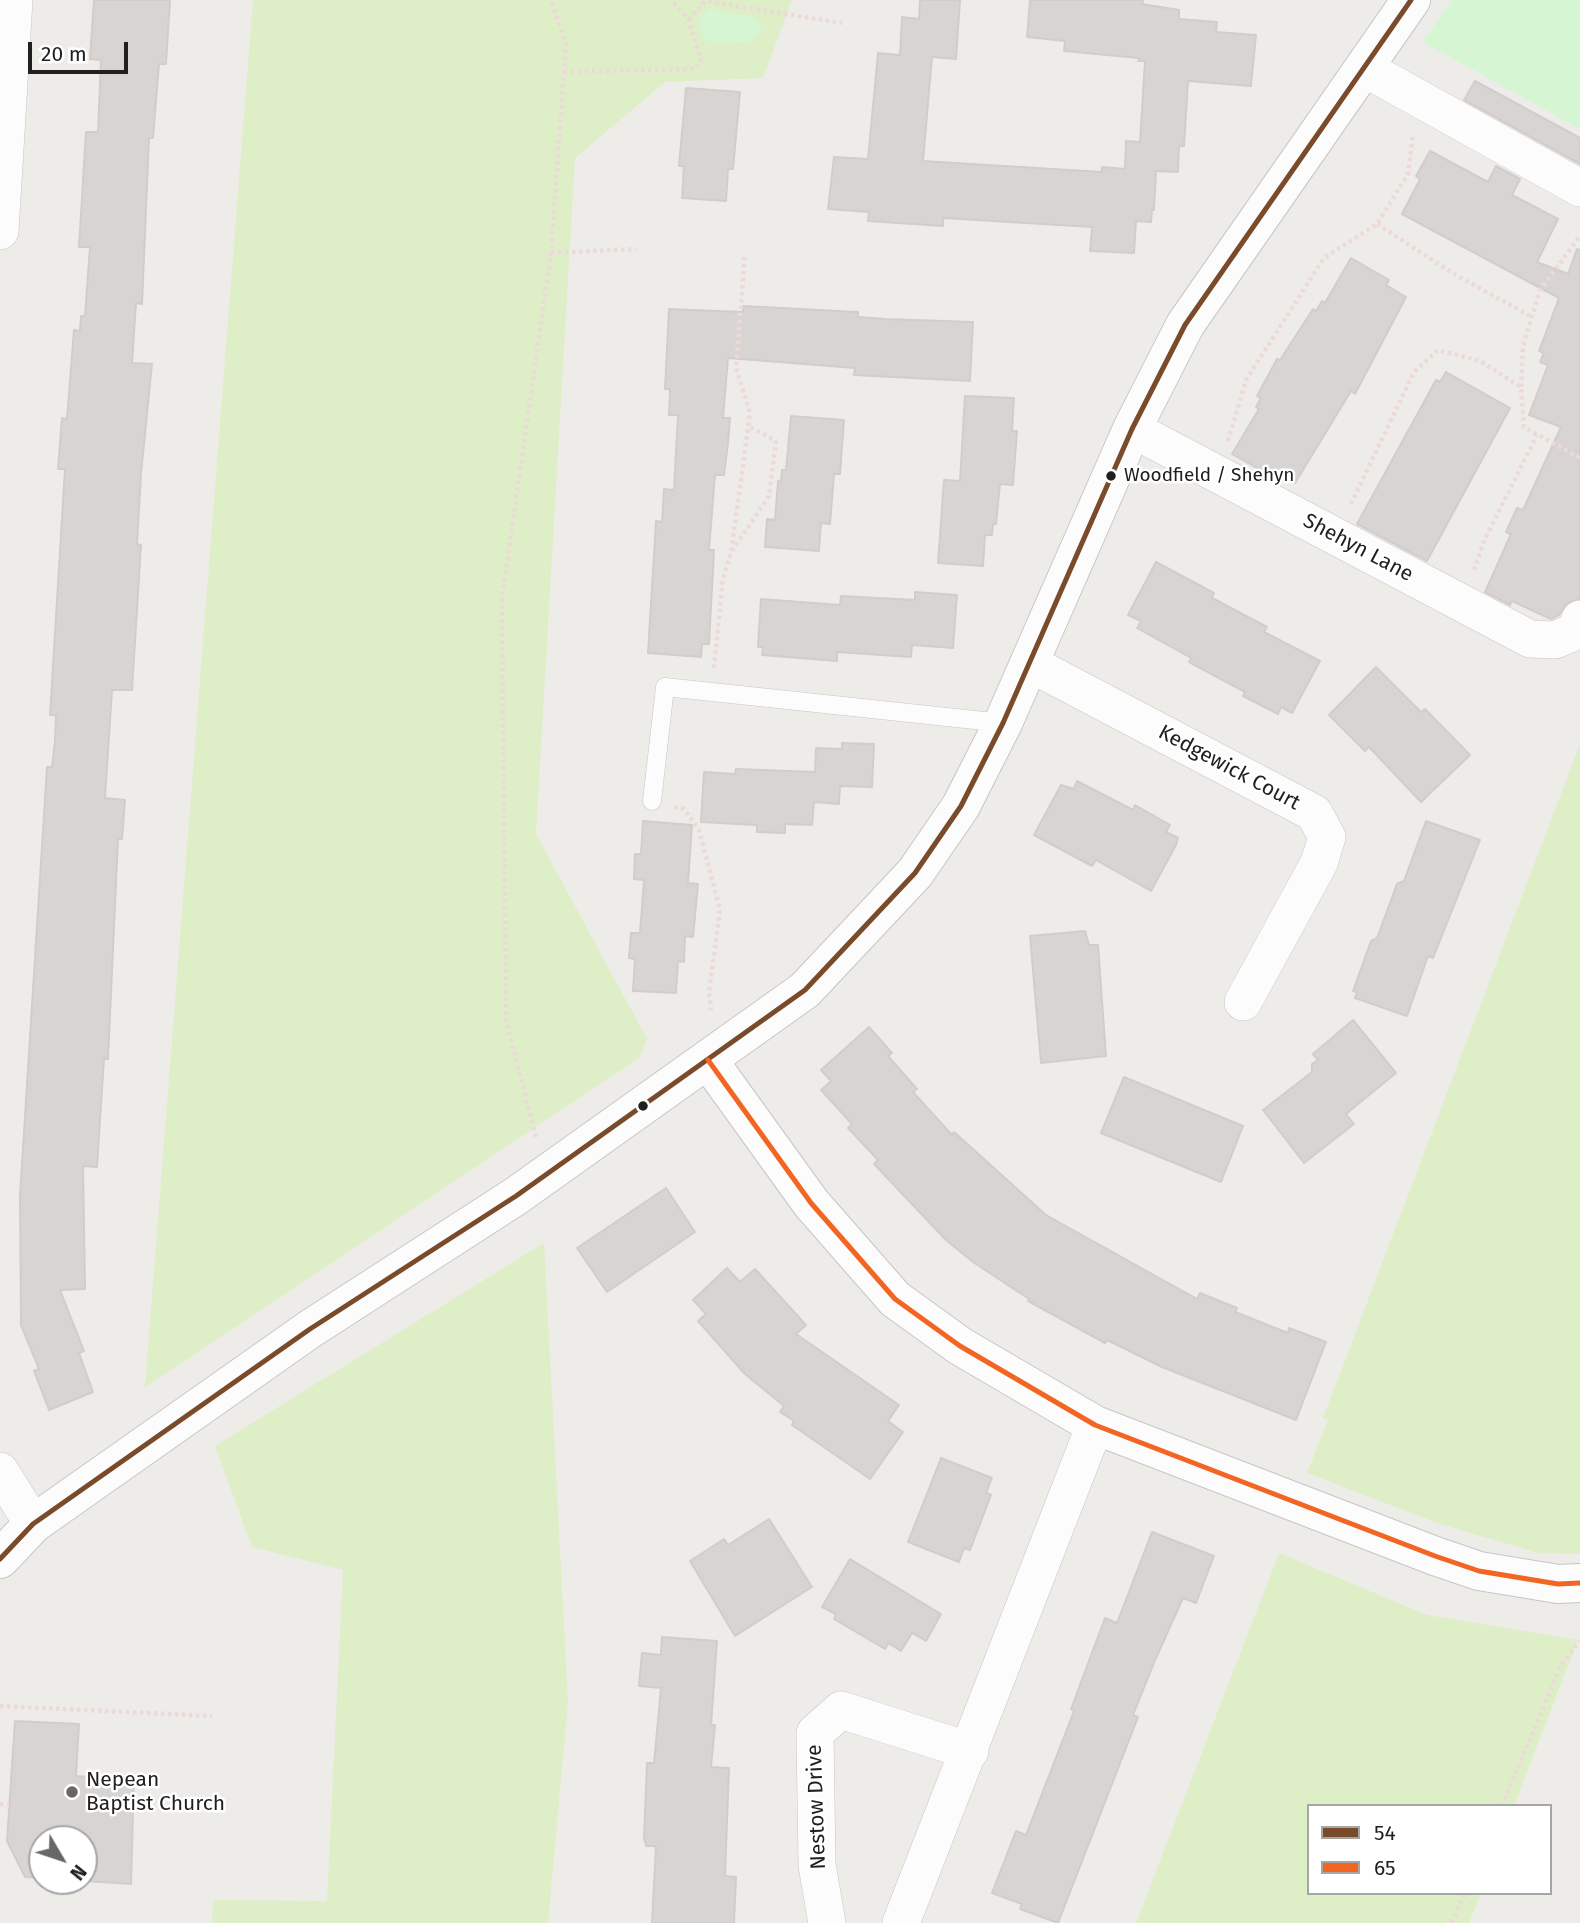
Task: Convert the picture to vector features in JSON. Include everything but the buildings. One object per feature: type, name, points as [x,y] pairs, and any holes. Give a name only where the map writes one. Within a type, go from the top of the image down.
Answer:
[{"type":"street","points":[[0,231],[14,0]]},
{"type":"street","points":[[0,1559],[33,1524],[310,1329],[516,1196],[805,990],[915,873],[961,806],[1003,723],[1132,429],[1185,325],[1411,0]]},
{"type":"street","points":[[1364,68],[1580,188]]},
{"type":"street","name":"Shehyn Lane","points":[[1132,429],[1530,639],[1555,640],[1576,631],[1580,619]]},
{"type":"street","name":"Kedgewick Court","points":[[1029,663],[1314,813],[1328,837],[1320,863],[1243,1002]]},
{"type":"street","points":[[708,1060],[811,1203],[895,1299],[960,1346],[1095,1425],[1457,1564],[1479,1571],[1558,1584],[1580,1583]]},
{"type":"street","points":[[901,1923],[1095,1425]]},
{"type":"street","points":[[0,1471],[33,1524]]},
{"type":"street","name":"Nestow Drive","points":[[827,1923],[817,1865],[815,1733],[841,1710],[970,1751]]},
{"type":"lane","points":[[652,801],[665,687],[1003,723]]},
{"type":"path","points":[[546,1173],[506,1020],[502,597],[551,253],[566,43],[551,0]]},
{"type":"path","points":[[564,72],[695,69],[701,61],[689,20],[671,0]]},
{"type":"path","points":[[689,20],[705,1],[842,23]]},
{"type":"path","points":[[1218,474],[1246,380],[1292,307],[1324,258],[1377,224],[1408,174],[1418,100]]},
{"type":"path","points":[[1377,224],[1454,274],[1532,317]]},
{"type":"path","points":[[1580,236],[1540,290],[1523,346],[1521,387],[1524,427],[1580,458]]},
{"type":"path","points":[[551,253],[636,249]]},
{"type":"path","points":[[714,692],[723,578],[731,553],[750,413],[736,368],[745,254]]},
{"type":"path","points":[[1336,537],[1414,372],[1438,350],[1480,361],[1521,387]]},
{"type":"path","points":[[731,553],[769,496],[776,441],[748,426]]},
{"type":"path","points":[[1462,603],[1484,541],[1537,435]]},
{"type":"path","points":[[652,801],[684,809],[699,830],[706,849],[720,910],[709,993],[711,1010]]},
{"type":"path","points":[[1503,1804],[1561,1665],[1580,1641]]},
{"type":"path","points":[[0,1706],[212,1716]]},
{"type":"path","points":[[0,1804],[9,1805]]},
{"type":"path","points":[[1452,1923],[1464,1895]]},
{"type":"green space","points":[[253,0],[792,0],[763,78],[665,82],[575,158],[536,834],[647,1039],[639,1058],[145,1387]]},
{"type":"green space","points":[[1451,0],[1580,0],[1580,129],[1423,42]]},
{"type":"green space","points":[[709,9],[754,17],[763,31],[749,42],[704,41],[698,20]]},
{"type":"green space","points":[[1580,744],[1580,1554],[1538,1553],[1437,1523],[1307,1473],[1328,1420],[1323,1418]]},
{"type":"green space","points":[[544,1243],[568,1702],[548,1923],[212,1923],[213,1900],[327,1901],[343,1570],[252,1547],[215,1446]]},
{"type":"green space","points":[[1279,1553],[1427,1615],[1578,1640],[1515,1804],[1307,1804],[1307,1895],[1480,1895],[1469,1923],[1136,1923]]},
{"type":"transit line","name":"54","points":[[0,1559],[33,1524],[310,1329],[516,1196],[805,990],[915,873],[961,806],[1003,723],[1132,429],[1185,325],[1411,0]]},
{"type":"transit line","name":"65","points":[[708,1060],[811,1203],[895,1299],[960,1346],[1095,1425],[1435,1556],[1479,1571],[1558,1584],[1580,1583]]},
{"type":"place","name":"Woodfield / Shehyn","points":[[1111,476]]},
{"type":"place","name":"Nepean Baptist Church","points":[[72,1792]]}]
